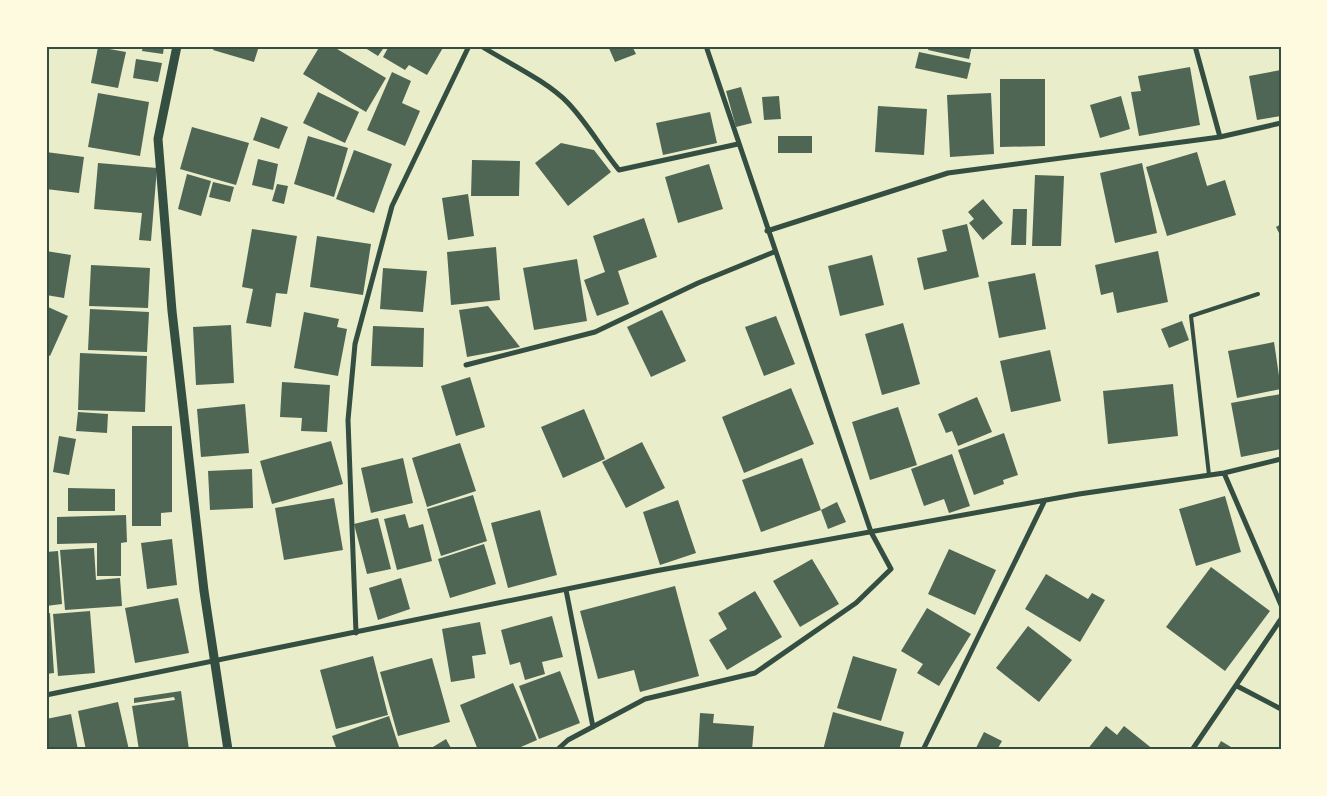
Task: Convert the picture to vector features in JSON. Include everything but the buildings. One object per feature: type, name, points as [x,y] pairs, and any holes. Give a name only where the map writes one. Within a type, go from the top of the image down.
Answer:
[{"type":"street","points":[[177,46],[158,139],[172,311],[204,591],[228,750]]},
{"type":"street","points":[[356,633],[348,420],[355,344],[392,206],[469,46]]},
{"type":"street","points":[[482,46],[567,101],[600,140],[608,156],[619,170],[738,144]]},
{"type":"street","points":[[557,750],[568,740],[645,699],[755,673],[856,603],[891,569],[871,532],[774,252],[706,46]]},
{"type":"street","points":[[1195,46],[1220,137]]},
{"type":"street","points":[[767,231],[948,174],[1220,137],[1281,122]]},
{"type":"street","points":[[466,365],[595,332],[698,282],[774,252]]},
{"type":"street","points":[[46,694],[566,590],[1045,500],[1224,473],[1281,459]]},
{"type":"street","points":[[1224,473],[1281,604]]},
{"type":"street","points":[[923,750],[1045,500]]},
{"type":"street","points":[[566,590],[593,727]]},
{"type":"street","points":[[1192,750],[1281,619]]},
{"type":"street","points":[[1237,686],[1281,709]]},
{"type":"lane","points":[[1210,475],[1191,316],[1258,294]]}]
